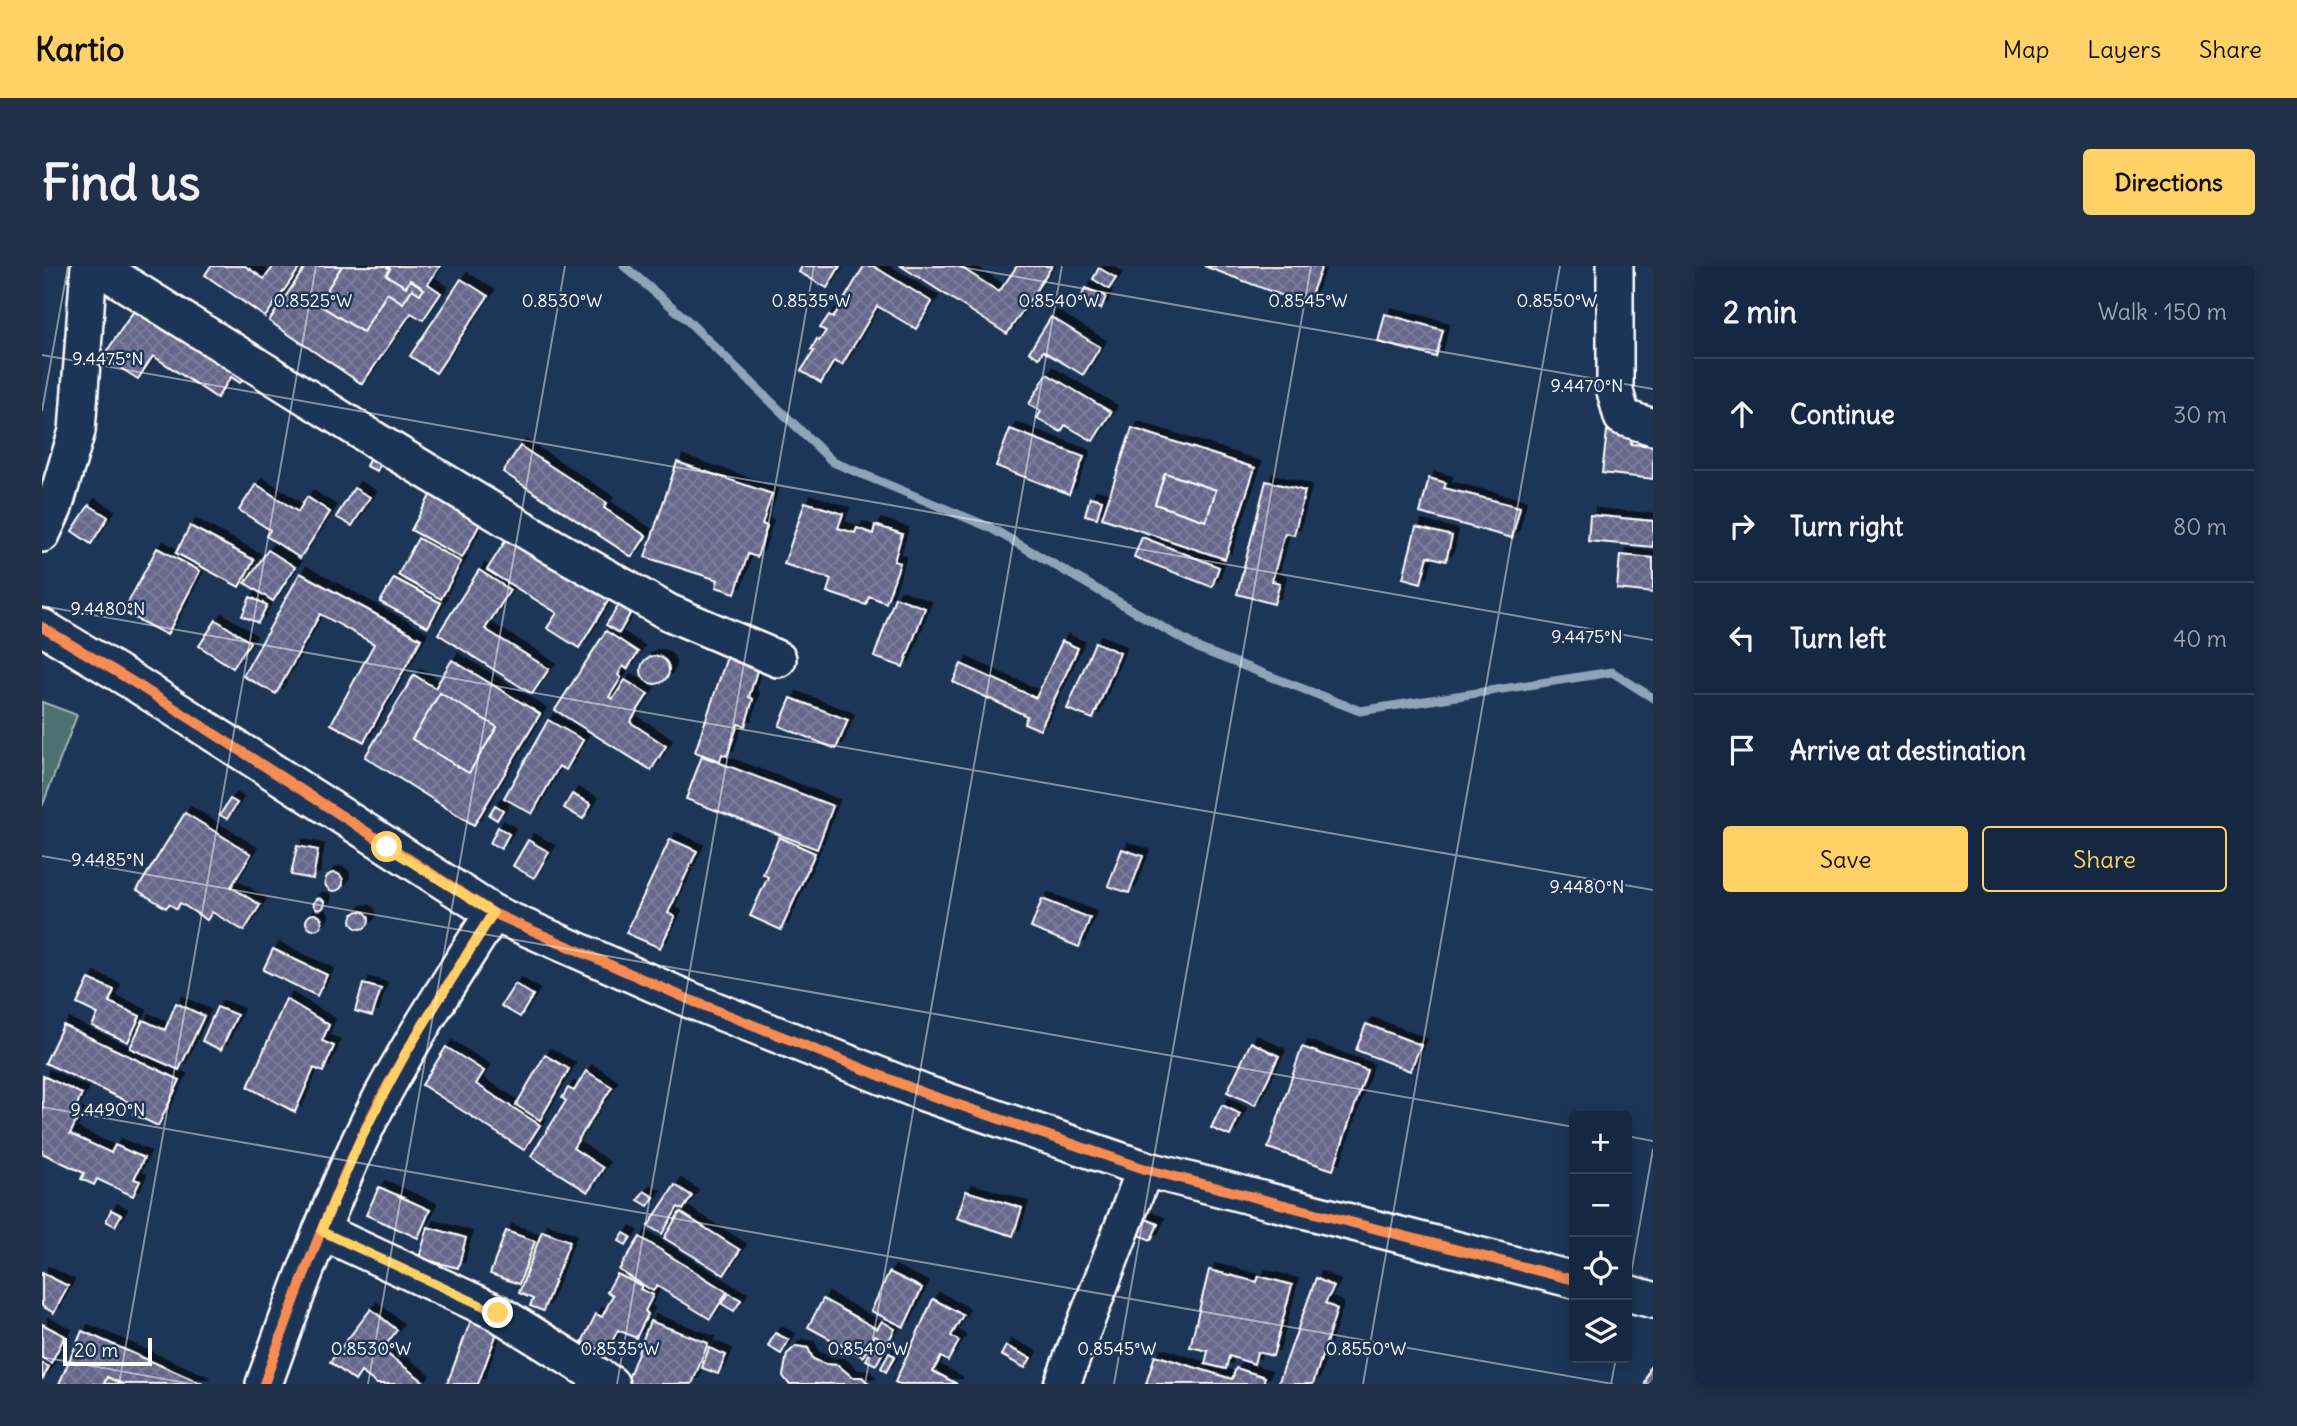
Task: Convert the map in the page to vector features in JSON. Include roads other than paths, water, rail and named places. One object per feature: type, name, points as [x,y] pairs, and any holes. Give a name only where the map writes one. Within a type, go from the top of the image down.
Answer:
[{"type":"street","points":[[42,534],[54,508],[77,431],[89,266]]},
{"type":"street","points":[[97,266],[375,440],[555,548],[668,612],[778,659]]},
{"type":"street","points":[[1615,266],[1615,391],[1622,417],[1653,427]]},
{"type":"street","points":[[42,627],[138,685],[493,913],[690,1000],[924,1093],[1145,1169],[1569,1279]]},
{"type":"street","points":[[264,1384],[321,1231],[360,1140],[405,1054],[493,913]]},
{"type":"street","points":[[1062,1384],[1145,1169]]},
{"type":"street","points":[[321,1231],[498,1313],[611,1384]]},
{"type":"street","points":[[1632,1294],[1653,1300]]},
{"type":"waterway","points":[[624,266],[685,318],[833,462],[989,527],[1200,649],[1360,711],[1612,672],[1653,698]]}]
